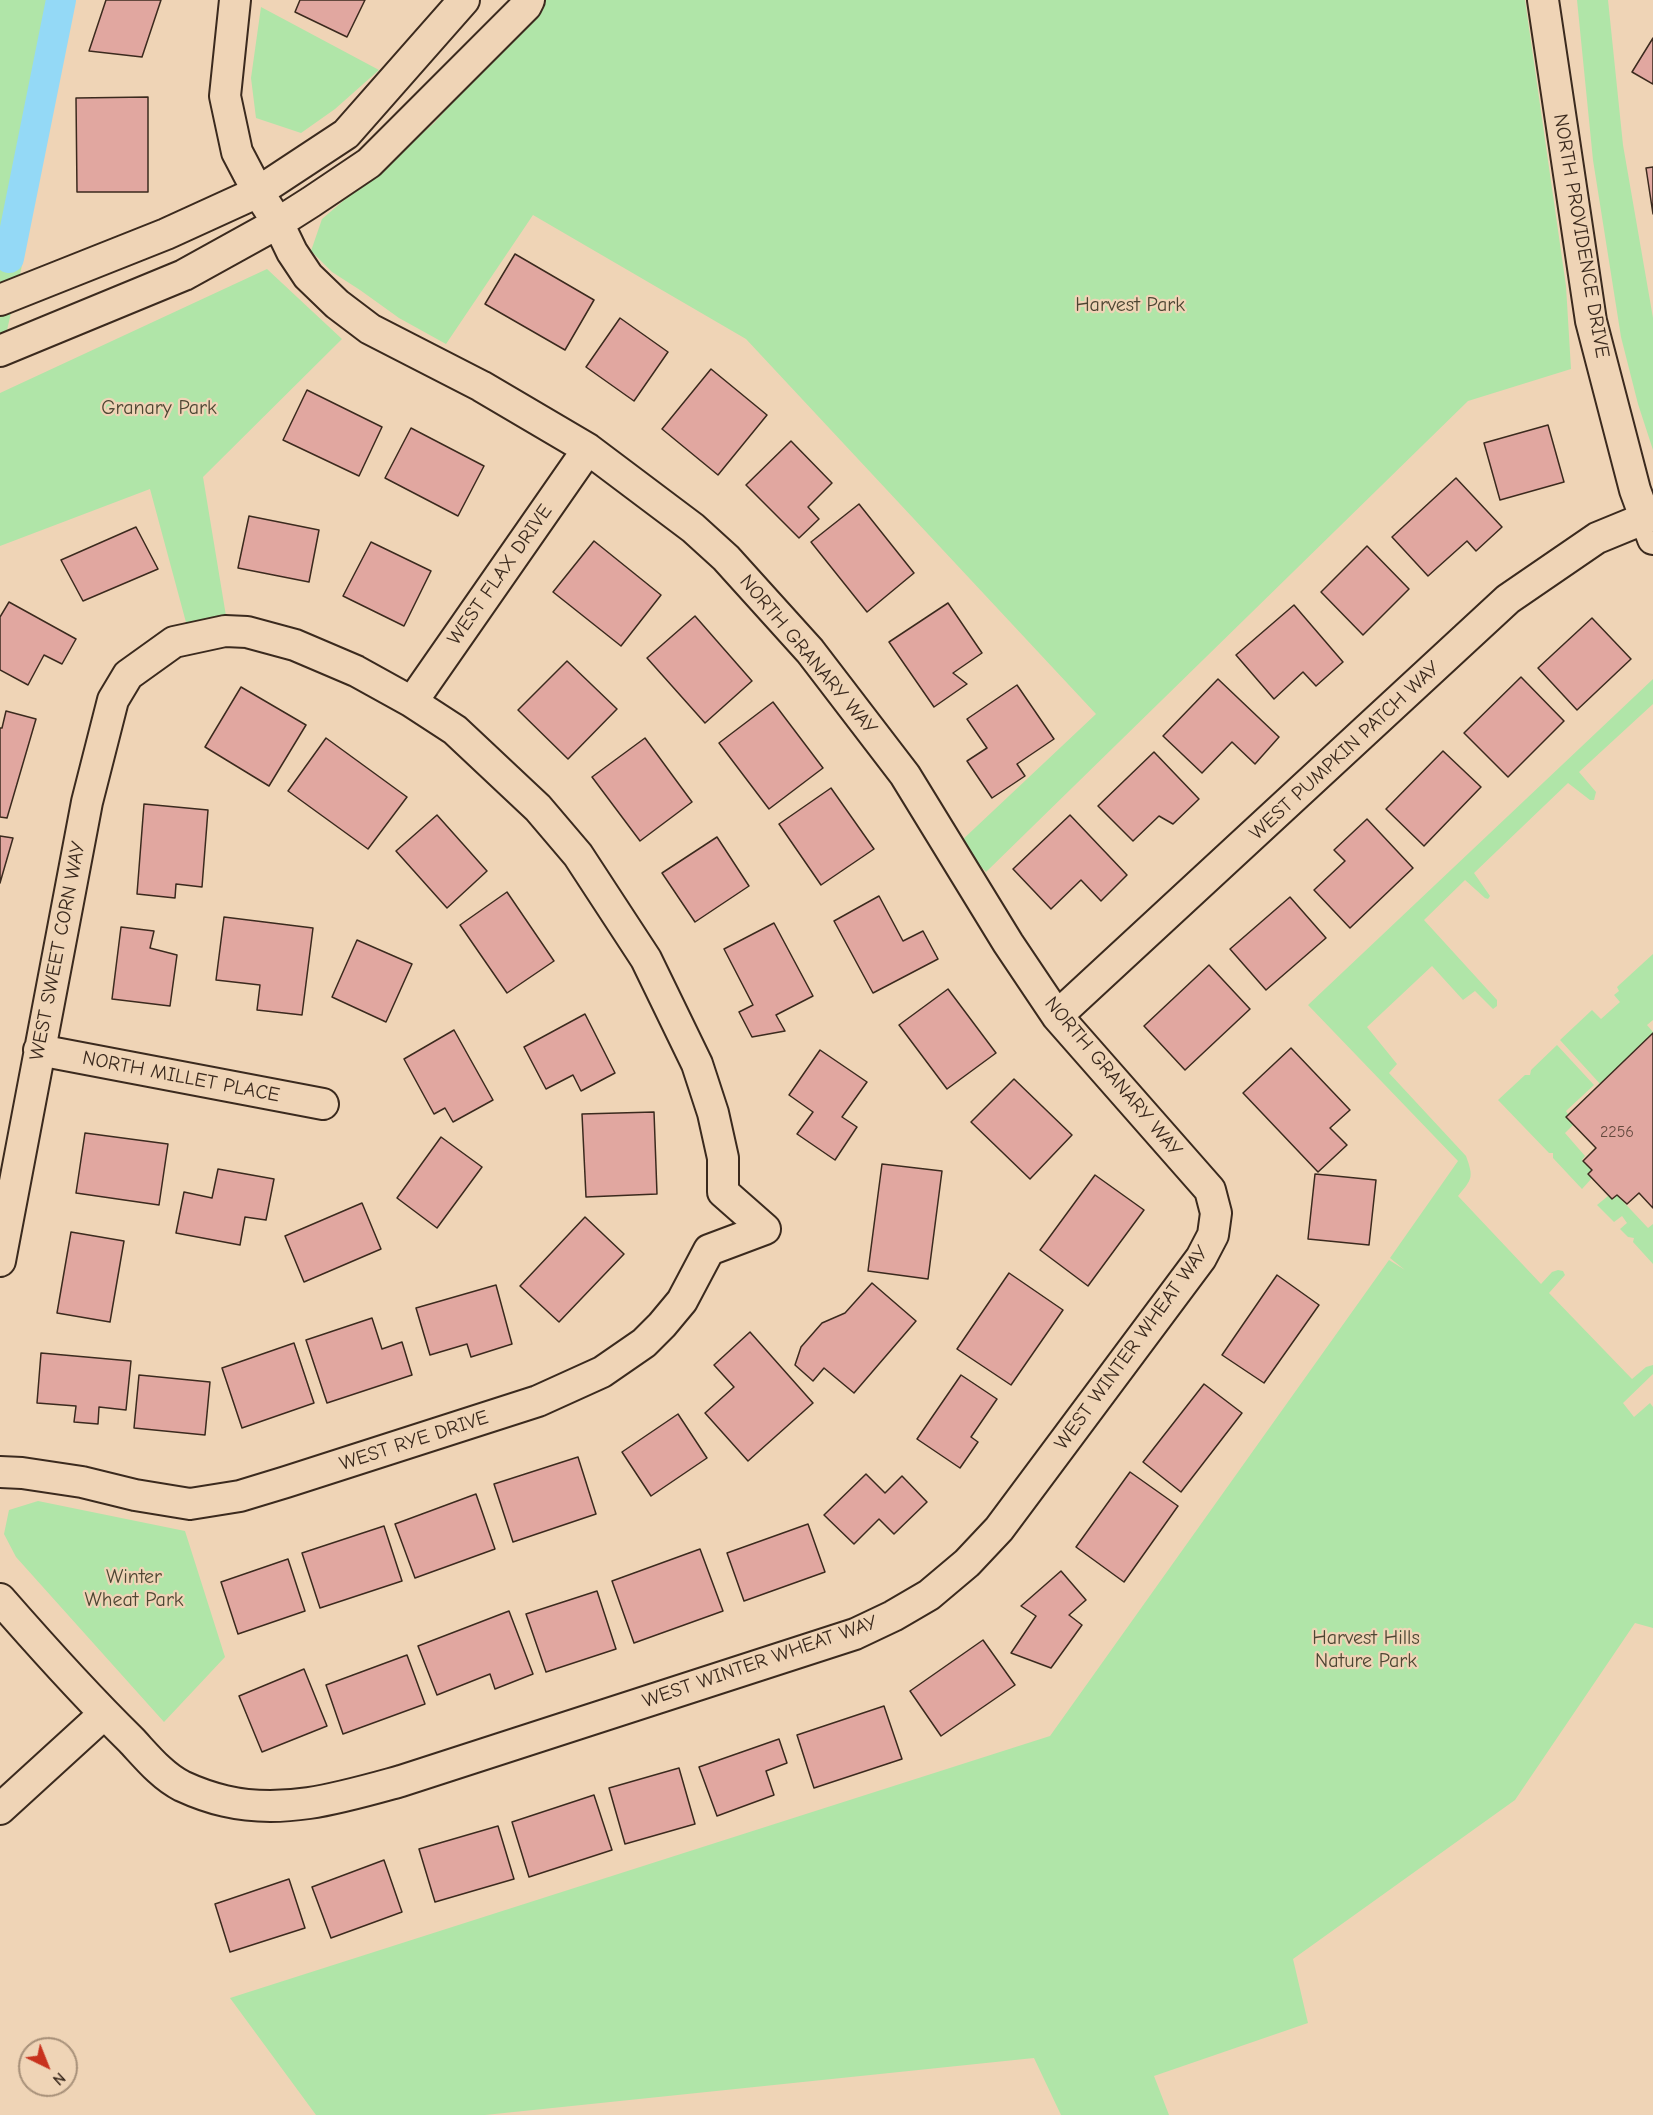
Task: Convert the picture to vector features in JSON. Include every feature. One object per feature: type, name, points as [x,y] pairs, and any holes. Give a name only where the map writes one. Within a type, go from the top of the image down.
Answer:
[{"type":"street","name":"NORTH GRANARY WAY","points":[[235,0],[225,96],[237,152],[292,252],[308,276],[337,304],[370,330],[481,386],[588,449],[693,528],[756,590],[810,651],[905,775],[1008,943],[1058,1016],[1210,1190],[1216,1213]]},
{"type":"street","points":[[0,300],[166,234],[258,192],[346,134],[464,0]]},
{"type":"street","points":[[0,351],[184,275],[278,223],[369,163],[526,6],[529,0]]},
{"type":"street","name":"NORTH PROVIDENCE DRIVE","points":[[1543,0],[1591,321],[1635,490],[1650,524]]},
{"type":"street","name":"WEST FLAX DRIVE","points":[[412,702],[588,449]]},
{"type":"street","name":"WEST PUMPKIN PATCH WAY","points":[[1058,1016],[1508,599],[1597,538],[1650,524]]},
{"type":"street","name":"WEST SWEET CORN WAY","points":[[0,1261],[87,802],[113,700],[128,675],[174,642],[225,631],[247,632],[305,650],[356,671],[412,702],[455,729],[538,808],[578,855],[646,959],[697,1064],[713,1113],[723,1158],[723,1192],[765,1229]]},
{"type":"street","name":"NORTH MILLET PLACE","points":[[39,1050],[323,1104]]},
{"type":"street","name":"WEST WINTER WHEAT WAY","points":[[0,1599],[104,1714],[159,1769],[181,1785],[225,1801],[269,1806],[330,1801],[400,1781],[855,1634],[929,1595],[967,1563],[999,1529],[1201,1258],[1213,1234],[1216,1213]]},
{"type":"street","name":"WEST RYE DRIVE","points":[[0,1472],[82,1482],[135,1495],[190,1504],[240,1496],[286,1482],[538,1401],[602,1372],[644,1343],[662,1325],[682,1301],[709,1250],[765,1229]]},
{"type":"street","points":[[0,1809],[104,1714]]},
{"type":"green space","points":[[0,0],[73,0],[21,270],[0,360]]},
{"type":"green space","name":"Harvest Park","points":[[544,0],[1525,0],[1566,286],[1571,369],[1468,401],[986,872],[959,843],[1096,714],[746,339],[533,215],[446,344],[399,318],[332,272],[311,251],[322,219],[434,123]]},
{"type":"green space","points":[[1577,0],[1608,0],[1623,145],[1653,318],[1653,450],[1638,404],[1621,337],[1593,160]]},
{"type":"green space","points":[[261,7],[379,70],[335,109],[301,133],[256,118],[251,78]]},
{"type":"green space","name":"Granary Park","points":[[267,269],[342,339],[203,477],[227,622],[187,626],[150,489],[0,546],[0,393]]},
{"type":"green space","name":"Harvest Hills Nature Park","points":[[1653,679],[1653,704],[1579,772],[1596,792],[1594,800],[1590,800],[1568,783],[1474,873],[1490,896],[1488,899],[1465,880],[1424,920],[1497,1000],[1497,1006],[1493,1009],[1475,991],[1463,1000],[1432,966],[1367,1027],[1397,1064],[1389,1073],[1466,1156],[1471,1174],[1466,1186],[1458,1196],[1541,1284],[1552,1272],[1563,1271],[1565,1275],[1549,1293],[1632,1379],[1646,1367],[1653,1365],[1653,1374],[1623,1403],[1634,1417],[1650,1403],[1653,1407],[1653,1628],[1635,1623],[1515,1800],[1293,1959],[1308,2023],[1154,2076],[1169,2115],[1061,2115],[1034,2058],[485,2115],[316,2115],[230,1998],[1050,1736],[1389,1260],[1405,1270],[1390,1258],[1458,1161],[1308,1005]]},
{"type":"green space","points":[[1653,954],[1653,1020],[1647,1025],[1653,1032],[1653,1039],[1602,1086],[1560,1040],[1592,1010],[1601,1019],[1620,1002],[1614,995],[1619,991],[1617,987]]},
{"type":"green space","points":[[1557,1045],[1594,1085],[1566,1111],[1574,1124],[1565,1133],[1585,1156],[1582,1160],[1592,1170],[1587,1174],[1592,1178],[1582,1189],[1553,1158],[1553,1153],[1549,1153],[1498,1100],[1525,1075],[1530,1075],[1531,1070]]},
{"type":"green space","points":[[1617,1195],[1648,1228],[1653,1224],[1653,1264],[1633,1242],[1634,1238],[1628,1237],[1620,1229],[1627,1223],[1622,1216],[1614,1222],[1597,1205],[1608,1196],[1613,1199]]},
{"type":"green space","name":"Winter Wheat Park","points":[[38,1501],[185,1531],[225,1657],[164,1722],[16,1557],[4,1534],[9,1510]]},
{"type":"building","points":[[106,0],[161,0],[142,57],[89,51]]},
{"type":"building","points":[[300,0],[365,0],[347,37],[295,12]]},
{"type":"building","points":[[1653,38],[1653,84],[1632,72]]},
{"type":"building","points":[[148,97],[148,192],[77,192],[76,98]]},
{"type":"building","points":[[1653,167],[1653,214],[1646,168]]},
{"type":"building","points":[[515,254],[594,300],[565,350],[485,304]]},
{"type":"building","points":[[620,318],[668,352],[634,401],[586,367]]},
{"type":"building","points":[[711,369],[767,415],[718,475],[662,429]]},
{"type":"building","points":[[307,390],[382,427],[359,476],[283,440]]},
{"type":"building","points":[[1548,425],[1564,482],[1500,500],[1484,443]]},
{"type":"building","points":[[411,428],[484,466],[458,516],[385,478]]},
{"type":"building","points":[[791,441],[832,483],[808,507],[819,519],[799,538],[746,485]]},
{"type":"building","points":[[1456,478],[1502,527],[1476,551],[1467,541],[1428,576],[1392,537]]},
{"type":"building","points":[[859,504],[914,573],[867,612],[811,542]]},
{"type":"building","points":[[249,516],[319,530],[309,582],[238,568]]},
{"type":"building","points":[[136,527],[158,569],[83,601],[61,560]]},
{"type":"building","points":[[594,541],[661,595],[621,646],[553,592]]},
{"type":"building","points":[[371,542],[431,571],[404,626],[343,596]]},
{"type":"building","points":[[1367,546],[1409,589],[1363,635],[1321,592]]},
{"type":"building","points":[[9,602],[76,639],[62,664],[44,655],[28,685],[0,670],[0,617]]},
{"type":"building","points":[[948,603],[982,653],[953,673],[967,684],[934,707],[889,642]]},
{"type":"building","points":[[1294,605],[1343,662],[1316,686],[1303,672],[1274,699],[1236,655]]},
{"type":"building","points":[[695,616],[752,681],[705,723],[647,658]]},
{"type":"building","points":[[1592,618],[1631,659],[1577,710],[1538,668]]},
{"type":"building","points":[[567,661],[617,709],[568,759],[518,710]]},
{"type":"building","points":[[1521,677],[1564,721],[1508,777],[1464,733]]},
{"type":"building","points":[[1218,679],[1279,737],[1255,764],[1232,742],[1202,773],[1163,736]]},
{"type":"building","points":[[1017,685],[1054,739],[1017,764],[1025,776],[992,798],[967,761],[987,748],[967,719]]},
{"type":"building","points":[[241,687],[306,725],[269,786],[205,747]]},
{"type":"building","points":[[773,702],[823,768],[769,809],[719,743]]},
{"type":"building","points":[[6,711],[36,719],[7,818],[0,817],[0,728],[2,728]]},
{"type":"building","points":[[326,738],[407,797],[368,849],[288,791]]},
{"type":"building","points":[[645,738],[692,802],[640,841],[592,777]]},
{"type":"building","points":[[1443,751],[1481,787],[1424,846],[1386,809]]},
{"type":"building","points":[[1154,752],[1199,799],[1173,824],[1159,816],[1133,841],[1098,806]]},
{"type":"building","points":[[831,788],[874,849],[821,885],[779,824]]},
{"type":"building","points":[[144,804],[208,810],[202,887],[176,884],[175,898],[137,894]]},
{"type":"building","points":[[437,815],[487,871],[447,908],[396,851]]},
{"type":"building","points":[[1070,815],[1127,875],[1101,901],[1081,880],[1051,909],[1013,869]]},
{"type":"building","points":[[1367,819],[1413,868],[1350,928],[1314,890],[1345,861],[1334,850]]},
{"type":"building","points":[[0,836],[13,838],[0,883]]},
{"type":"building","points":[[717,837],[749,886],[695,922],[662,873]]},
{"type":"building","points":[[507,892],[554,961],[507,993],[460,925]]},
{"type":"building","points":[[879,896],[903,941],[923,931],[938,959],[873,993],[834,921]]},
{"type":"building","points":[[1290,897],[1326,938],[1266,990],[1230,949]]},
{"type":"building","points":[[224,917],[313,928],[302,1015],[257,1010],[260,985],[216,980]]},
{"type":"building","points":[[774,923],[813,996],[776,1015],[785,1031],[752,1037],[739,1012],[753,1005],[724,949]]},
{"type":"building","points":[[121,927],[154,931],[150,948],[177,955],[170,1006],[112,999]]},
{"type":"building","points":[[357,940],[412,964],[386,1022],[332,997]]},
{"type":"building","points":[[1209,965],[1250,1009],[1185,1070],[1144,1026]]},
{"type":"building","points":[[948,989],[996,1053],[947,1089],[899,1025]]},
{"type":"building","points":[[585,1014],[615,1073],[581,1091],[573,1075],[546,1089],[524,1047]]},
{"type":"building","points":[[454,1030],[493,1100],[453,1122],[445,1108],[434,1114],[404,1059]]},
{"type":"building","points":[[1653,1033],[1653,1208],[1639,1193],[1627,1204],[1617,1195],[1612,1199],[1588,1174],[1592,1170],[1583,1161],[1596,1148],[1566,1117]]},
{"type":"building","points":[[1291,1048],[1350,1110],[1330,1128],[1347,1145],[1318,1172],[1243,1093]]},
{"type":"building","points":[[820,1050],[867,1082],[842,1117],[857,1127],[835,1160],[797,1134],[813,1112],[789,1095]]},
{"type":"building","points":[[1014,1079],[1072,1135],[1030,1179],[971,1122]]},
{"type":"building","points":[[654,1112],[657,1194],[586,1197],[582,1114]]},
{"type":"building","points":[[85,1133],[168,1144],[159,1205],[76,1193]]},
{"type":"building","points":[[441,1137],[482,1167],[437,1228],[397,1198]]},
{"type":"building","points":[[882,1164],[942,1171],[928,1279],[868,1271]]},
{"type":"building","points":[[218,1169],[274,1179],[266,1220],[245,1217],[240,1245],[176,1233],[184,1192],[212,1198]]},
{"type":"building","points":[[1315,1174],[1376,1180],[1369,1245],[1308,1239]]},
{"type":"building","points":[[1095,1175],[1144,1210],[1088,1286],[1040,1250]]},
{"type":"building","points":[[362,1203],[381,1249],[304,1282],[285,1236]]},
{"type":"building","points":[[585,1217],[624,1254],[559,1322],[520,1286]]},
{"type":"building","points":[[71,1232],[124,1241],[110,1322],[57,1313]]},
{"type":"building","points":[[1009,1273],[1063,1310],[1011,1385],[957,1349]]},
{"type":"building","points":[[1277,1275],[1319,1305],[1264,1383],[1222,1355]]},
{"type":"building","points":[[872,1283],[916,1321],[854,1393],[824,1368],[813,1381],[795,1365],[801,1347],[822,1323],[845,1313]]},
{"type":"building","points":[[496,1285],[512,1344],[471,1357],[467,1344],[430,1355],[416,1308]]},
{"type":"building","points":[[372,1318],[382,1349],[402,1342],[412,1375],[327,1403],[306,1340]]},
{"type":"building","points":[[750,1332],[813,1403],[748,1461],[705,1413],[734,1387],[714,1365]]},
{"type":"building","points":[[294,1343],[314,1403],[242,1428],[222,1368]]},
{"type":"building","points":[[41,1353],[131,1361],[126,1410],[99,1407],[98,1424],[74,1422],[76,1406],[37,1403]]},
{"type":"building","points":[[139,1375],[210,1382],[205,1435],[134,1428]]},
{"type":"building","points":[[961,1375],[997,1399],[971,1437],[978,1442],[960,1468],[917,1439]]},
{"type":"building","points":[[1204,1384],[1242,1413],[1181,1492],[1143,1462]]},
{"type":"building","points":[[678,1414],[707,1458],[651,1496],[622,1452]]},
{"type":"building","points":[[578,1457],[596,1514],[513,1542],[494,1484]]},
{"type":"building","points":[[1130,1472],[1178,1506],[1124,1582],[1076,1547]]},
{"type":"building","points":[[866,1474],[885,1493],[902,1476],[927,1502],[894,1534],[879,1519],[854,1544],[824,1515]]},
{"type":"building","points":[[476,1494],[495,1549],[415,1578],[395,1524]]},
{"type":"building","points":[[808,1524],[825,1572],[744,1601],[727,1553]]},
{"type":"building","points":[[384,1526],[402,1581],[320,1608],[302,1553]]},
{"type":"building","points":[[700,1549],[723,1611],[634,1643],[612,1581]]},
{"type":"building","points":[[288,1559],[305,1611],[238,1634],[221,1582]]},
{"type":"building","points":[[1061,1571],[1086,1600],[1069,1615],[1082,1625],[1051,1668],[1011,1653],[1036,1616],[1021,1606]]},
{"type":"building","points":[[597,1591],[616,1649],[546,1672],[526,1614]]},
{"type":"building","points":[[509,1611],[533,1674],[495,1689],[490,1674],[437,1695],[418,1646]]},
{"type":"building","points":[[983,1640],[1015,1685],[941,1736],[910,1691]]},
{"type":"building","points":[[407,1655],[425,1704],[343,1734],[326,1685]]},
{"type":"building","points":[[304,1669],[327,1726],[262,1752],[239,1696]]},
{"type":"building","points":[[884,1706],[902,1759],[814,1788],[797,1735]]},
{"type":"building","points":[[779,1739],[787,1763],[766,1771],[774,1795],[717,1816],[699,1767]]},
{"type":"building","points":[[679,1768],[695,1824],[625,1844],[609,1788]]},
{"type":"building","points":[[594,1795],[612,1850],[529,1877],[512,1822]]},
{"type":"building","points":[[498,1826],[514,1879],[435,1902],[419,1849]]},
{"type":"building","points":[[384,1860],[402,1912],[331,1938],[312,1887]]},
{"type":"building","points":[[289,1879],[305,1928],[230,1952],[215,1904]]},
{"type":"waterway","points":[[9,258],[61,0]]}]
